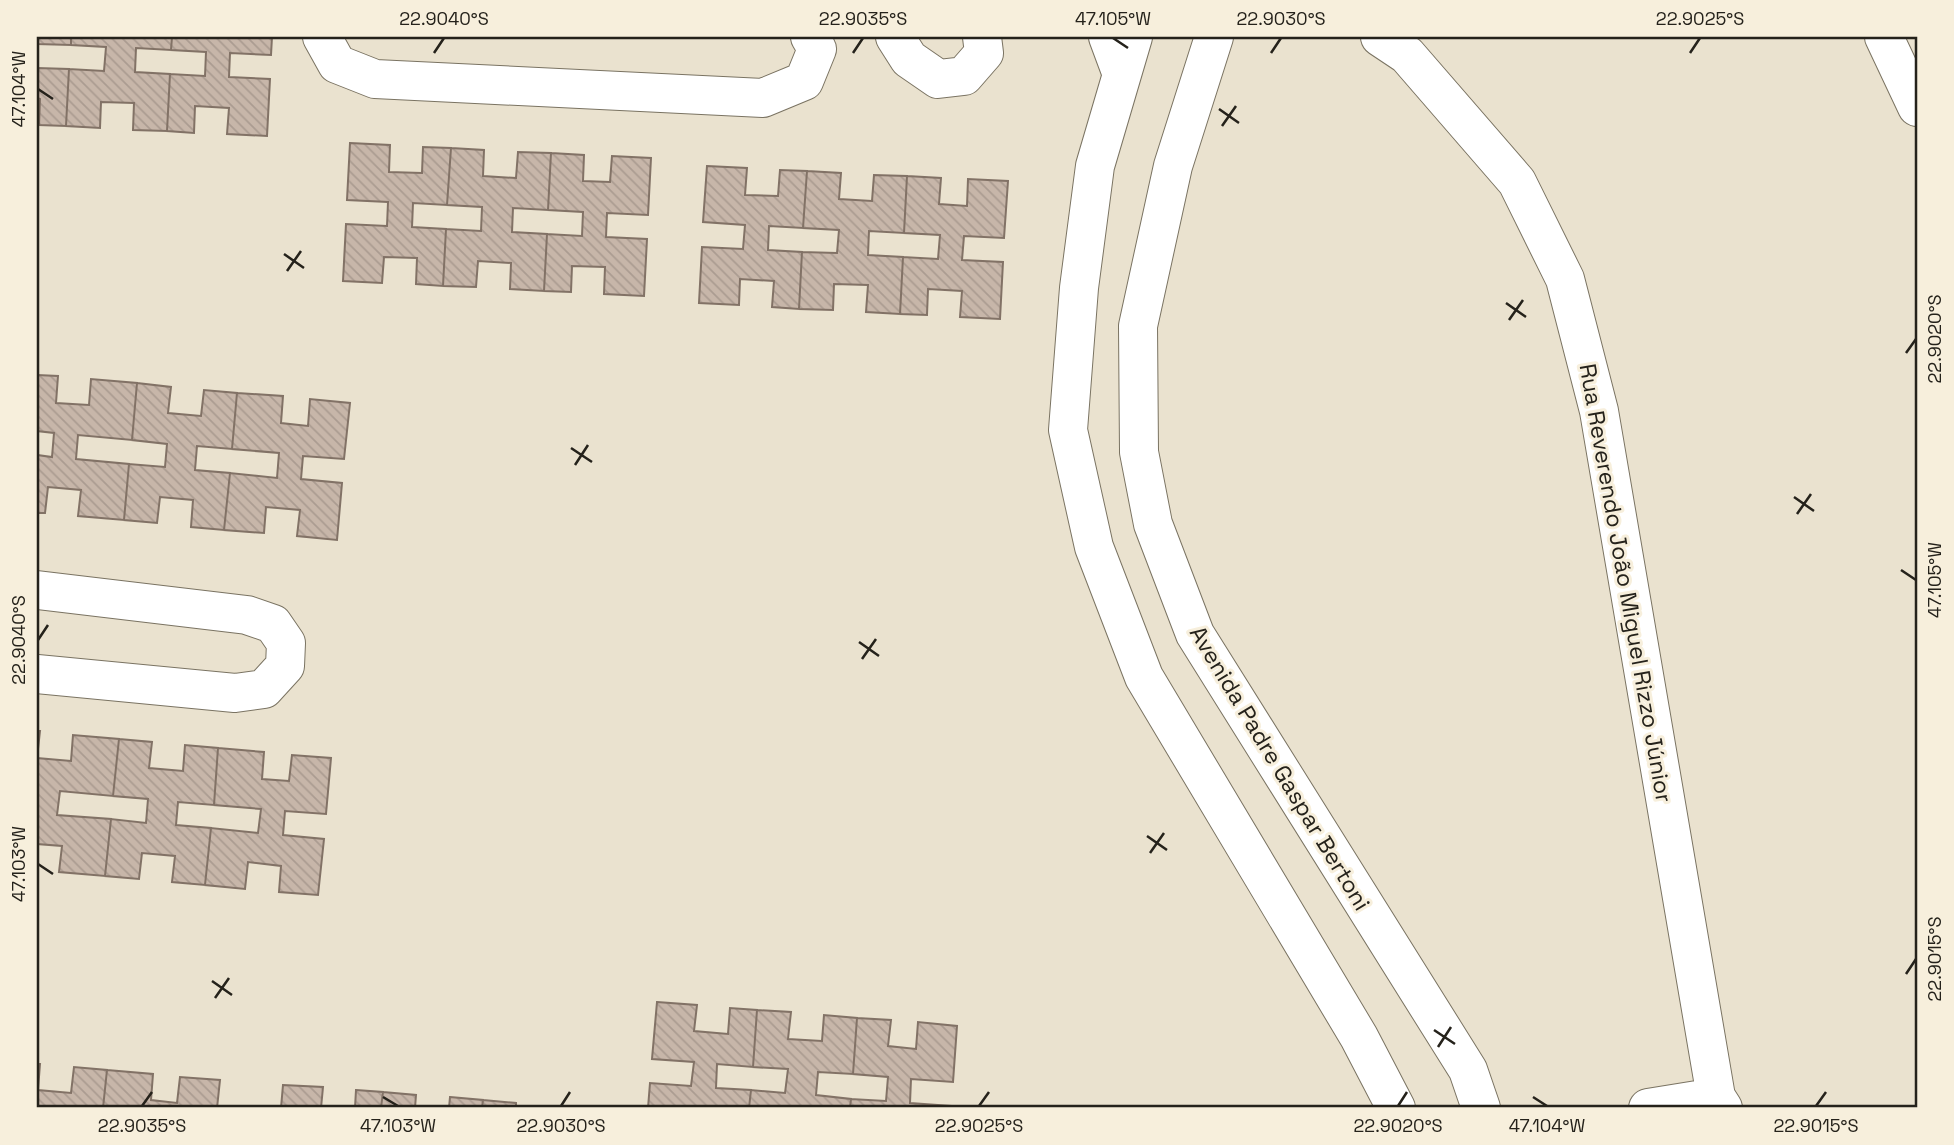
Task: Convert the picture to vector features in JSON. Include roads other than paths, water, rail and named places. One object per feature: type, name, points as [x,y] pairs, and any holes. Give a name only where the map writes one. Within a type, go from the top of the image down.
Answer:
[{"type":"street","points":[[322,37],[337,64],[375,79],[763,98],[804,81],[817,49],[810,37]]},
{"type":"street","points":[[895,37],[909,59],[937,79],[964,76],[984,52],[982,37]]},
{"type":"street","points":[[1108,37],[1121,72]]},
{"type":"street","points":[[1133,37],[1095,166],[1079,288],[1068,430],[1094,547],[1144,677],[1359,1037],[1396,1108]]},
{"type":"street","name":"Avenida Padre Gaspar Bertoni","points":[[1214,37],[1173,166],[1138,326],[1139,452],[1153,524],[1195,634],[1468,1070],[1481,1108]]},
{"type":"street","name":"Rua Reverendo João Miguel Rizzo Júnior","points":[[1380,37],[1407,55],[1517,182],[1565,279],[1599,411],[1719,1102]]},
{"type":"street","points":[[1884,37],[1917,107]]},
{"type":"street","points":[[37,590],[247,615],[273,624],[286,643],[285,666],[264,689],[235,693],[37,674]]},
{"type":"street","points":[[1648,1108],[1719,1102]]}]
